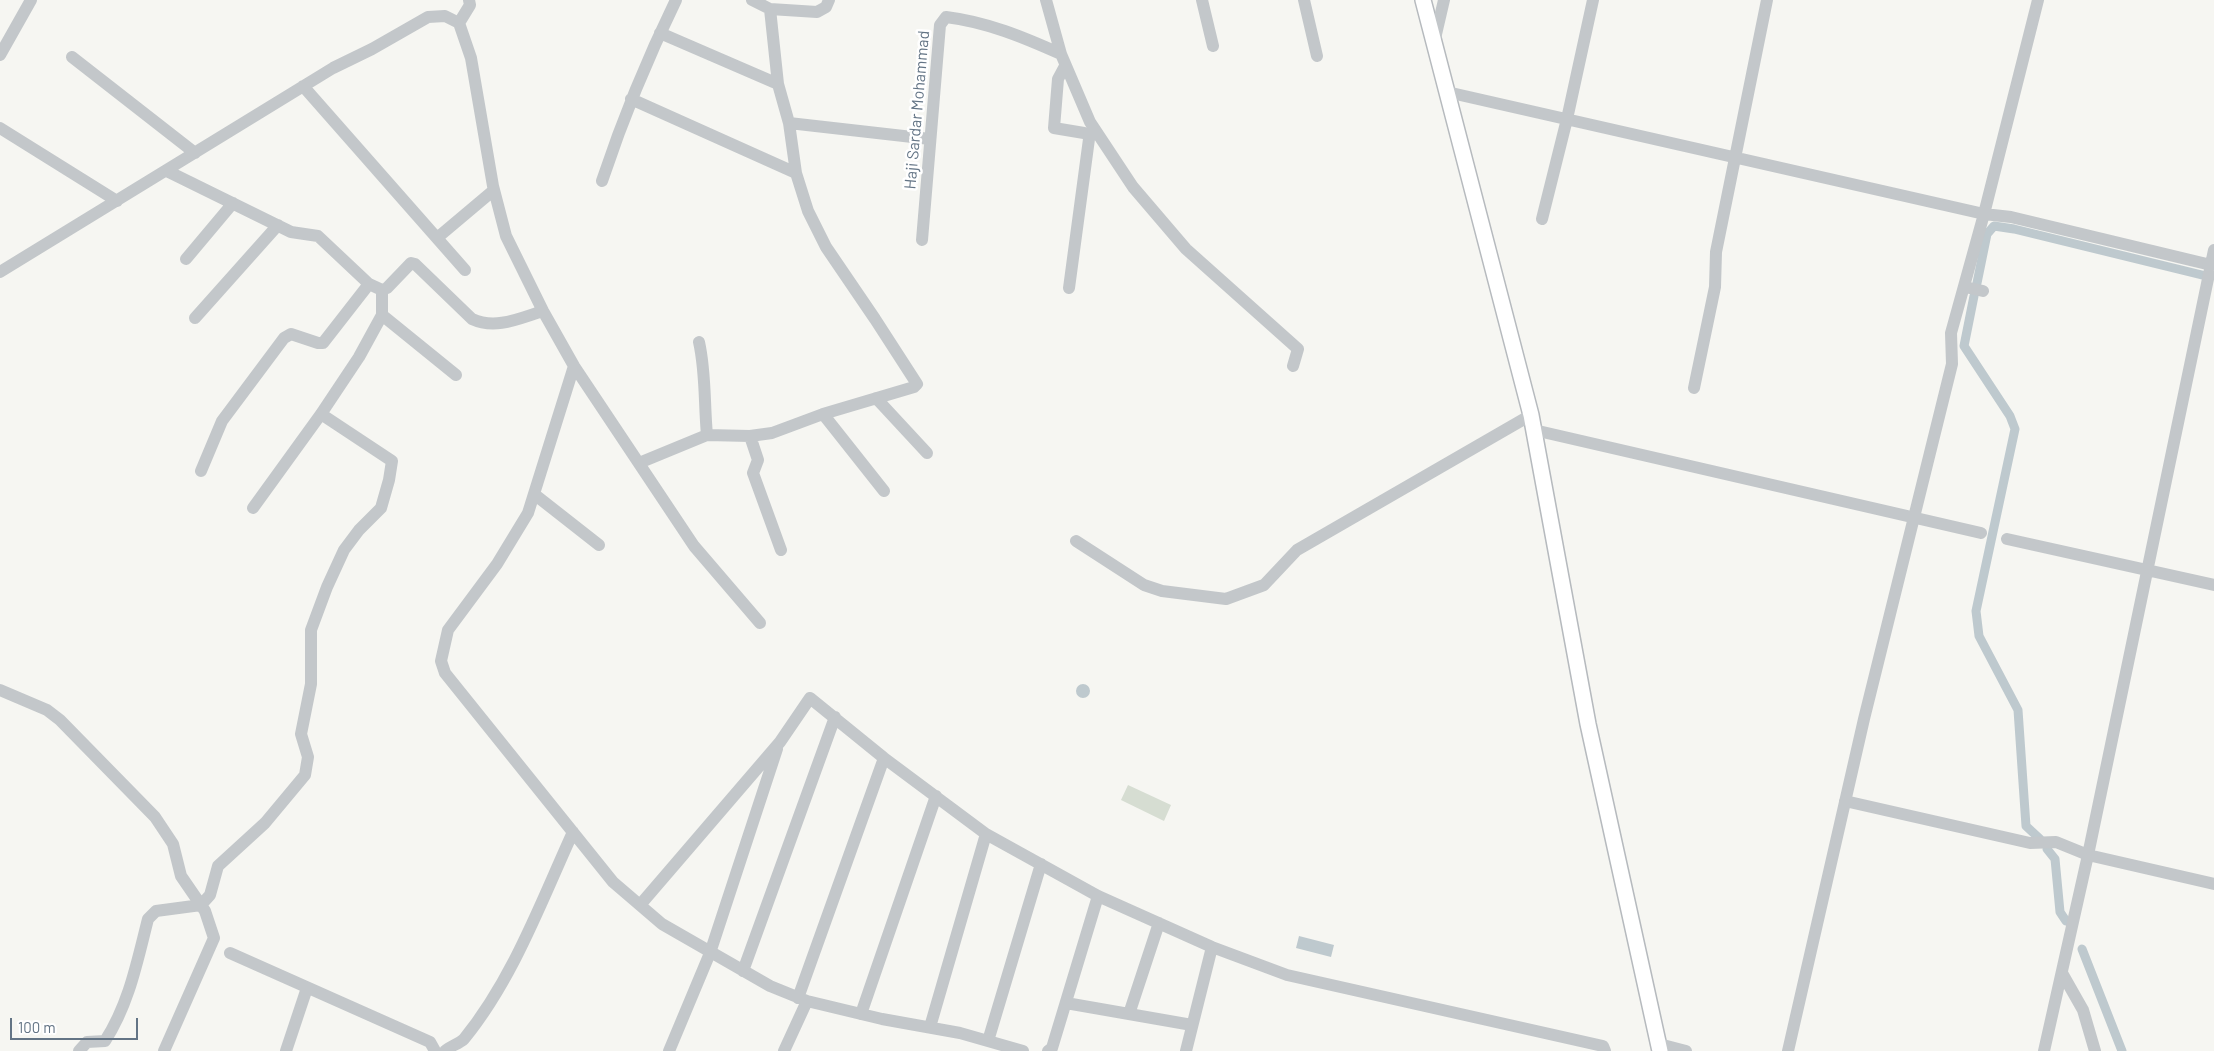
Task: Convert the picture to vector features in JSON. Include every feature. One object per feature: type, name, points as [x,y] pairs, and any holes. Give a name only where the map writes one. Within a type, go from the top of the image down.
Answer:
[{"type":"main road","points":[[1423,0],[1533,422],[1588,724],[1660,1048]]},
{"type":"street","points":[[0,54],[31,0]]},
{"type":"street","points":[[459,23],[470,5],[470,0]]},
{"type":"street","points":[[602,181],[631,99],[676,0]]},
{"type":"street","points":[[752,0],[770,9],[817,12],[826,7],[829,0]]},
{"type":"street","points":[[1046,0],[1063,60],[1090,122],[1133,187],[1186,249],[1298,349],[1293,366]]},
{"type":"street","points":[[1202,0],[1213,46]]},
{"type":"street","points":[[1304,0],[1317,56]]},
{"type":"street","points":[[1434,43],[1444,0]]},
{"type":"street","points":[[1542,219],[1567,119],[1593,0]]},
{"type":"street","points":[[1694,388],[1715,287],[1716,252],[1767,0]]},
{"type":"street","points":[[1788,1051],[1845,801],[1952,364],[1951,333],[1965,287],[2038,0]]},
{"type":"street","points":[[639,463],[707,435],[750,436],[772,433],[823,414],[914,388],[917,381],[826,247],[808,211],[796,173],[789,123],[778,84],[770,9]]},
{"type":"street","points":[[0,272],[333,68],[372,49],[428,17],[445,16],[459,23],[471,58],[494,190],[506,236],[543,311],[574,366],[694,546],[760,623]]},
{"type":"street","name":"Haji Sardar Mohammad","points":[[922,240],[940,26],[946,17],[972,20],[1008,32],[1063,60]]},
{"type":"street","points":[[660,33],[778,84]]},
{"type":"street","points":[[72,58],[196,153]]},
{"type":"street","points":[[1063,60],[1058,79],[1054,128],[1084,133],[1088,135],[1089,139],[1069,288]]},
{"type":"street","points":[[303,86],[464,270]]},
{"type":"street","points":[[1447,92],[1984,214],[2011,217],[2211,272]]},
{"type":"street","points":[[631,99],[796,173]]},
{"type":"street","points":[[789,123],[930,139]]},
{"type":"street","points":[[0,128],[117,201]]},
{"type":"street","points":[[166,171],[291,232],[318,236],[369,284],[382,290]]},
{"type":"street","points":[[437,238],[494,190]]},
{"type":"street","points":[[186,259],[233,203]]},
{"type":"street","points":[[195,318],[278,225]]},
{"type":"street","points":[[2044,1051],[2088,856],[2211,272],[2214,250]]},
{"type":"street","points":[[253,508],[321,414],[359,357],[382,316],[382,290],[411,263],[472,319],[478,322],[502,324],[543,311]]},
{"type":"street","points":[[201,471],[222,421],[284,338],[291,334],[322,343],[369,284]]},
{"type":"street","points":[[1965,287],[1983,291]]},
{"type":"street","points":[[382,316],[456,375]]},
{"type":"street","points":[[699,342],[704,363],[705,378],[703,392],[707,435]]},
{"type":"street","points":[[574,366],[528,513],[497,564],[448,630],[441,662],[445,672],[614,882],[662,924],[743,971],[802,1000],[861,1014],[960,1032],[1023,1051]]},
{"type":"street","points":[[876,398],[927,453]]},
{"type":"street","points":[[79,1051],[87,1042],[105,1041],[118,1021],[129,994],[148,919],[156,911],[201,905],[210,895],[218,866],[264,823],[305,775],[308,758],[301,734],[311,684],[311,630],[326,587],[344,550],[359,530],[381,508],[389,480],[392,460],[321,414]]},
{"type":"street","points":[[823,414],[884,491]]},
{"type":"street","points":[[1076,540],[1144,585],[1162,591],[1226,599],[1264,585],[1297,550],[1533,422],[1914,518],[1982,533]]},
{"type":"street","points":[[750,436],[758,460],[753,473],[781,550]]},
{"type":"street","points":[[534,494],[599,545]]},
{"type":"street","points":[[2007,539],[2214,585]]},
{"type":"street","points":[[0,690],[47,710],[54,715],[155,817],[173,844],[181,876],[201,905],[214,938],[164,1051]]},
{"type":"street","points":[[640,905],[780,742],[810,698],[884,758],[986,834],[1098,896],[1212,947],[1287,975],[1603,1046],[1605,1051]]},
{"type":"street","points":[[743,971],[835,717]]},
{"type":"street","points":[[669,1051],[710,953],[780,742]]},
{"type":"street","points":[[784,1051],[884,758]]},
{"type":"street","points":[[861,1014],[936,796]]},
{"type":"street","points":[[1845,801],[2030,843],[2056,842],[2088,856],[2214,884]]},
{"type":"street","points":[[445,1051],[462,1041],[485,1009],[516,957],[573,832]]},
{"type":"street","points":[[930,1027],[986,834]]},
{"type":"street","points":[[988,1041],[1041,864]]},
{"type":"street","points":[[1048,1051],[1052,1048],[1098,896]]},
{"type":"street","points":[[1129,1014],[1159,923]]},
{"type":"street","points":[[1186,1051],[1212,947]]},
{"type":"street","points":[[230,953],[430,1042],[435,1051]]},
{"type":"street","points":[[2062,973],[2083,1010],[2095,1051]]},
{"type":"street","points":[[286,1051],[307,988]]},
{"type":"street","points":[[1066,1003],[1192,1025]]},
{"type":"street","points":[[1660,1048],[1686,1051]]},
{"type":"shaded area","points":[[1080,684],[1086,684],[1090,691],[1086,698],[1080,698],[1076,694],[1076,688]]},
{"type":"shaded area","points":[[1128,785],[1171,805],[1164,821],[1121,800]]},
{"type":"shaded area","points":[[1299,936],[1334,945],[1331,957],[1296,948]]},
{"type":"waterway","points":[[1977,283],[1987,234],[1994,226],[2014,229],[2202,275]]},
{"type":"waterway","points":[[1974,296],[1964,346],[2010,416],[2015,429],[1976,611],[1979,636],[2018,710],[2026,826],[2040,839]]},
{"type":"waterway","points":[[2047,849],[2055,859],[2060,912],[2066,921]]},
{"type":"waterway","points":[[2082,949],[2122,1051]]}]
